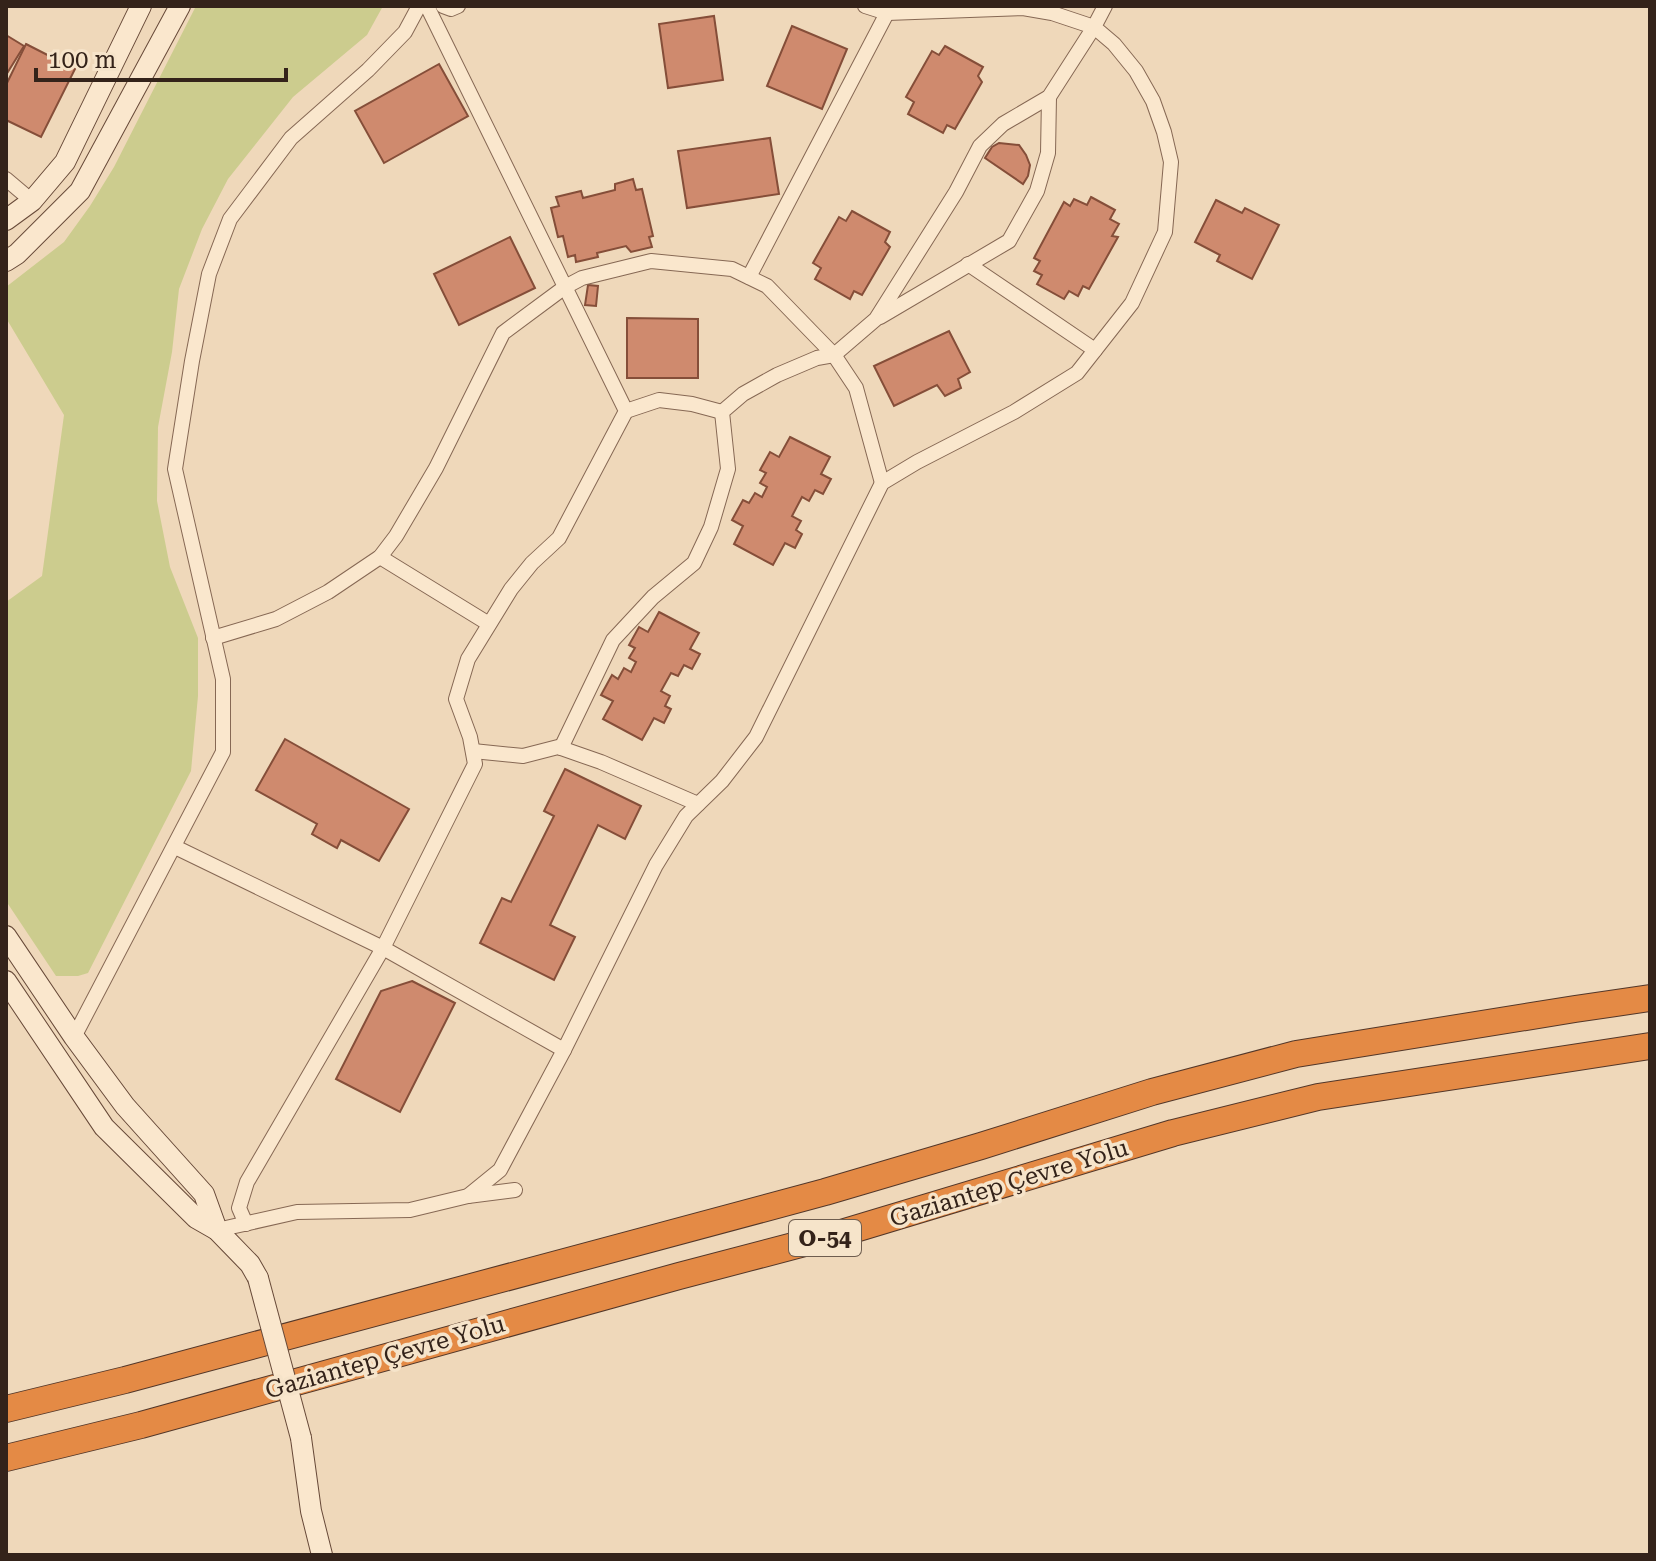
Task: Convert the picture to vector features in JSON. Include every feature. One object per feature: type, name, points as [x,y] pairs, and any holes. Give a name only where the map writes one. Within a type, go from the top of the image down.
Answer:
[{"type":"highway","name":"Gaziantep Çevre Yolu","points":[[6,1409],[125,1380],[825,1192],[1152,1092],[1296,1054],[1650,998]]},
{"type":"highway","name":"Gaziantep Çevre Yolu","points":[[6,1458],[141,1425],[835,1235],[1173,1133],[1318,1097],[1650,1046]]},
{"type":"street","points":[[6,220],[32,201],[65,162],[141,6]]},
{"type":"street","points":[[6,261],[17,254],[80,191],[180,6]]},
{"type":"street","points":[[74,1037],[223,752],[223,679],[175,469],[209,274],[230,219],[291,138],[368,70],[405,32],[419,6]]},
{"type":"street","points":[[427,6],[626,411]]},
{"type":"street","points":[[443,6],[451,9],[458,6]]},
{"type":"street","points":[[468,1196],[500,1170],[656,865],[686,816],[722,781],[756,737],[882,483],[1014,412],[1077,373],[1132,303],[1165,232],[1171,162],[1157,111],[1136,71],[1114,44],[1094,27],[1052,13],[1023,8],[887,13],[865,6]]},
{"type":"street","points":[[876,319],[956,192],[980,146],[1003,124],[1049,97],[1105,6]]},
{"type":"street","points":[[749,277],[887,13]]},
{"type":"street","points":[[722,412],[743,394],[777,375],[817,358],[834,355],[876,319],[1009,241],[1037,191],[1048,153],[1049,97]]},
{"type":"street","points":[[6,179],[32,201]]},
{"type":"street","points":[[213,638],[276,619],[328,592],[380,557],[436,468],[503,333],[582,278],[651,261],[732,269],[767,286],[834,355],[856,388],[882,483]]},
{"type":"street","points":[[968,264],[1095,350]]},
{"type":"street","points":[[246,1224],[239,1208],[247,1182],[383,948],[475,764],[470,737],[456,699],[468,659],[511,589],[532,563],[559,538],[626,411],[659,400],[722,412]]},
{"type":"street","points":[[561,748],[613,640],[653,597],[694,563],[711,527],[728,469],[722,412]]},
{"type":"street","points":[[380,557],[489,624]]},
{"type":"street","points":[[473,751],[523,756],[558,747],[698,804]]},
{"type":"street","points":[[175,847],[383,948],[564,1050]]},
{"type":"street","points":[[6,936],[125,1106],[204,1194],[217,1230]]},
{"type":"street","points":[[6,981],[104,1127],[196,1218],[217,1230],[250,1264],[258,1278],[301,1438],[311,1511],[322,1555]]},
{"type":"street","points":[[217,1230],[297,1212],[410,1210],[468,1196],[515,1190]]},
{"type":"green space","points":[[196,6],[383,6],[367,35],[293,97],[228,179],[202,229],[179,289],[172,352],[158,427],[157,501],[170,567],[198,638],[198,696],[191,771],[88,973],[56,976],[6,901],[6,602],[42,576],[64,415],[6,318],[6,287],[64,242],[90,206],[114,167]]},
{"type":"building","points":[[714,16],[723,80],[668,88],[659,24]]},
{"type":"building","points":[[792,26],[847,49],[822,109],[767,86]]},
{"type":"building","points":[[6,35],[24,46],[6,75]]},
{"type":"building","points":[[26,44],[75,69],[41,137],[6,120],[6,85]]},
{"type":"building","points":[[945,46],[983,67],[978,76],[982,82],[955,129],[947,125],[943,133],[908,114],[914,102],[906,97],[932,51],[939,55]]},
{"type":"building","points":[[439,64],[468,116],[384,163],[355,111]]},
{"type":"building","points":[[770,138],[779,194],[687,208],[678,151]]},
{"type":"building","points":[[999,143],[1019,145],[1026,155],[1030,165],[1023,184],[985,158]]},
{"type":"building","points":[[633,179],[636,190],[642,189],[653,236],[649,237],[652,247],[631,252],[626,246],[576,262],[575,255],[568,257],[563,236],[558,237],[551,208],[559,206],[556,197],[581,191],[583,198],[615,190],[615,184]]},
{"type":"building","points":[[1091,197],[1115,210],[1110,219],[1119,224],[1112,236],[1118,237],[1089,289],[1083,286],[1078,296],[1069,291],[1064,299],[1037,284],[1042,275],[1034,271],[1040,261],[1034,258],[1064,202],[1070,206],[1074,199],[1087,205]]},
{"type":"building","points":[[1216,200],[1242,213],[1245,208],[1279,225],[1252,279],[1217,261],[1220,255],[1195,242]]},
{"type":"building","points":[[852,211],[890,232],[885,242],[890,247],[862,295],[854,291],[850,299],[815,279],[821,268],[813,263],[839,217],[846,221]]},
{"type":"building","points":[[510,237],[535,288],[459,325],[434,274]]},
{"type":"building","points":[[588,285],[598,286],[596,306],[585,305]]},
{"type":"building","points":[[627,318],[698,319],[698,378],[627,378]]},
{"type":"building","points":[[949,331],[970,372],[958,379],[961,388],[945,396],[937,385],[894,406],[874,366]]},
{"type":"building","points":[[790,437],[830,457],[821,474],[831,479],[823,494],[815,490],[809,501],[802,497],[792,516],[801,521],[796,530],[802,534],[795,548],[785,543],[773,565],[734,544],[743,526],[732,520],[743,500],[749,503],[755,493],[762,497],[767,487],[760,483],[766,473],[760,470],[770,452],[779,457]]},
{"type":"building","points":[[659,612],[699,633],[690,649],[700,654],[692,669],[684,665],[678,676],[671,673],[661,691],[670,696],[665,706],[671,709],[664,723],[654,718],[642,740],[603,719],[613,701],[601,695],[612,675],[618,679],[624,668],[631,672],[636,662],[629,658],[635,648],[629,645],[639,627],[648,632]]},
{"type":"building","points":[[285,739],[409,809],[379,861],[341,840],[337,848],[312,834],[317,824],[256,790]]},
{"type":"building","points":[[565,769],[641,806],[625,839],[598,825],[550,925],[575,937],[554,980],[480,943],[502,898],[511,902],[554,816],[544,811]]},
{"type":"building","points":[[412,981],[455,1003],[400,1112],[336,1079],[381,991]]}]
